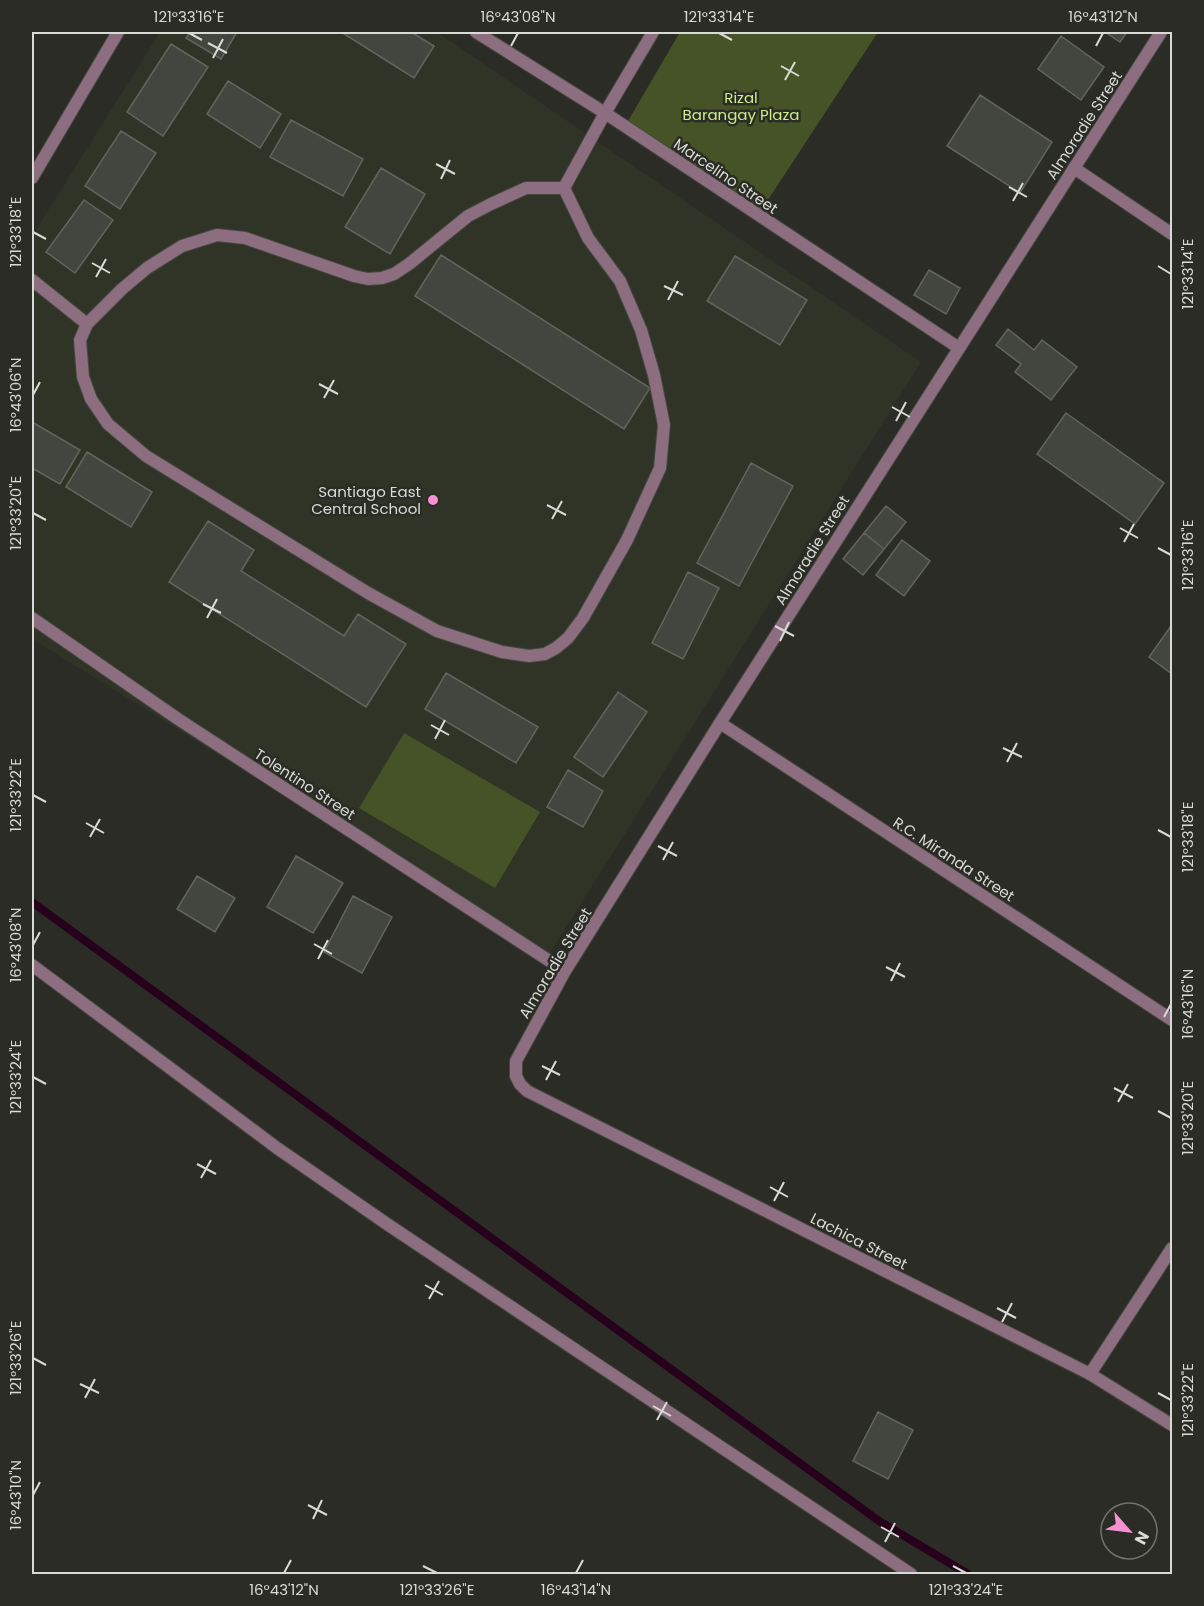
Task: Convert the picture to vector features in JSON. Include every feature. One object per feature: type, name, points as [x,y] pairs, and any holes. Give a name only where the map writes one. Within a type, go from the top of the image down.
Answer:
[{"type":"street","points":[[32,178],[118,32]]},
{"type":"street","name":"Marcelino Street","points":[[476,32],[605,113],[959,348]]},
{"type":"street","points":[[564,188],[652,32]]},
{"type":"street","name":"Almoradie Street","points":[[527,1091],[516,1076],[516,1061],[565,971],[720,723],[1161,32]]},
{"type":"street","points":[[1074,168],[1173,234]]},
{"type":"street","points":[[526,188],[564,188],[588,238],[620,282],[641,330],[654,375],[664,425],[660,468],[627,540],[583,618],[568,638],[545,654],[529,656],[502,652],[437,631],[368,593],[146,456],[108,424],[91,399],[83,377],[80,340],[87,324],[147,268],[182,246],[217,235],[245,238],[354,276],[368,279],[382,278],[394,274],[409,264],[468,216],[491,204],[526,188]]},
{"type":"street","points":[[32,280],[87,324]]},
{"type":"street","name":"Tolentino Street","points":[[32,618],[178,719],[565,971]]},
{"type":"street","name":"R.C. Miranda Street","points":[[720,723],[1173,1020]]},
{"type":"street","points":[[32,965],[305,1167],[911,1575]]},
{"type":"street","name":"Lachica Street","points":[[527,1091],[1090,1374],[1173,1425]]},
{"type":"street","points":[[1090,1374],[1173,1248]]},
{"type":"shaded area","name":"Santiago East Central School","points":[[160,32],[437,32],[921,362],[547,958],[32,639],[32,236]]},
{"type":"green space","name":"Rizal Barangay Plaza","points":[[680,32],[878,32],[762,209],[628,121]]},
{"type":"green space","points":[[404,733],[540,812],[495,888],[359,808]]},
{"type":"building","points":[[190,32],[237,32],[221,59],[186,38]]},
{"type":"building","points":[[341,32],[411,32],[434,46],[414,78]]},
{"type":"building","points":[[1105,32],[1127,32],[1120,42]]},
{"type":"building","points":[[1061,36],[1104,67],[1081,100],[1038,69]]},
{"type":"building","points":[[171,44],[208,67],[163,136],[127,112]]},
{"type":"building","points":[[228,81],[281,114],[260,148],[207,114]]},
{"type":"building","points":[[980,95],[1052,142],[1020,193],[947,146]]},
{"type":"building","points":[[291,120],[363,159],[343,196],[270,157]]},
{"type":"building","points":[[121,131],[156,153],[120,209],[85,186]]},
{"type":"building","points":[[381,168],[425,194],[390,254],[345,227]]},
{"type":"building","points":[[84,200],[113,220],[75,273],[46,252]]},
{"type":"building","points":[[441,255],[650,388],[624,429],[415,296]]},
{"type":"building","points":[[735,256],[807,300],[780,345],[707,301]]},
{"type":"building","points":[[929,270],[960,288],[946,314],[914,295]]},
{"type":"building","points":[[1008,329],[1034,350],[1042,340],[1077,367],[1051,400],[1015,372],[1021,364],[996,345]]},
{"type":"building","points":[[1066,413],[1164,483],[1135,524],[1037,454]]},
{"type":"building","points":[[32,422],[80,450],[60,484],[32,468]]},
{"type":"building","points":[[87,452],[152,492],[131,527],[66,487]]},
{"type":"building","points":[[751,463],[793,486],[739,586],[697,563]]},
{"type":"building","points":[[886,506],[906,522],[884,549],[864,533]]},
{"type":"building","points":[[208,521],[254,550],[241,571],[344,636],[358,614],[406,644],[366,707],[169,582]]},
{"type":"building","points":[[864,533],[884,549],[863,575],[843,559]]},
{"type":"building","points":[[902,540],[930,561],[904,596],[876,575]]},
{"type":"building","points":[[688,572],[719,588],[683,659],[652,643]]},
{"type":"building","points":[[1172,627],[1172,674],[1149,657]]},
{"type":"building","points":[[446,673],[538,727],[516,763],[425,709]]},
{"type":"building","points":[[618,692],[647,712],[603,777],[574,757]]},
{"type":"building","points":[[568,770],[603,791],[583,827],[547,807]]},
{"type":"building","points":[[296,856],[343,883],[313,933],[267,907]]},
{"type":"building","points":[[197,876],[235,898],[215,932],[177,909]]},
{"type":"building","points":[[353,896],[392,917],[362,973],[324,952]]},
{"type":"building","points":[[878,1412],[913,1430],[888,1479],[853,1461]]},
{"type":"waterway","points":[[32,902],[879,1521],[968,1574]]},
{"type":"place","name":"Santiago East Central School","points":[[433,500]]}]
